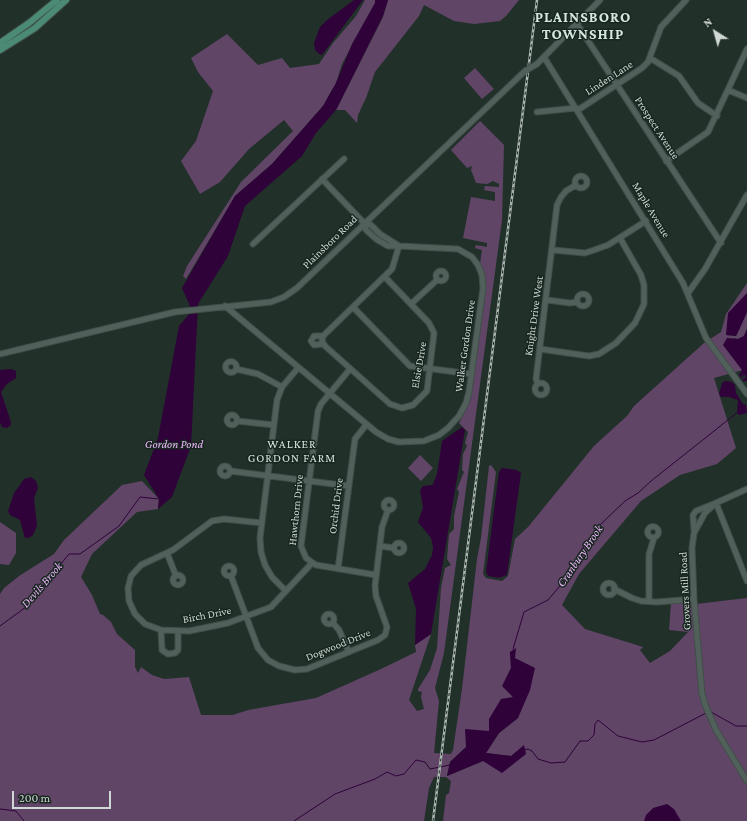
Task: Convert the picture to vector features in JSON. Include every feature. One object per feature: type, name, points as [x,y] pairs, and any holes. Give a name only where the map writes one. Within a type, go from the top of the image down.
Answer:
[{"type":"main road","points":[[0,42],[29,23],[57,0]]},
{"type":"main road","points":[[0,50],[35,28],[66,0]]},
{"type":"street","name":"Plainsboro Road","points":[[0,354],[150,317],[199,308],[271,302],[289,294],[525,71],[537,64],[600,0]]},
{"type":"street","name":"Linden Lane","points":[[577,109],[618,85],[642,68],[650,58],[661,27],[686,0]]},
{"type":"street","name":"Prospect Avenue","points":[[577,24],[720,244]]},
{"type":"street","points":[[666,162],[702,138],[708,132],[717,116],[747,49]]},
{"type":"street","name":"Maple Avenue","points":[[544,57],[646,221],[688,293],[695,315],[706,338],[747,394]]},
{"type":"street","points":[[650,58],[679,76],[698,103],[717,116]]},
{"type":"street","points":[[728,90],[747,98]]},
{"type":"street","points":[[537,112],[577,109]]},
{"type":"street","points":[[253,244],[344,159]]},
{"type":"street","name":"Walker Gordon Drive","points":[[225,306],[330,393],[366,425],[384,437],[404,443],[424,441],[438,435],[452,424],[464,408],[469,392],[483,285],[478,265],[467,253],[454,248],[388,246],[379,242],[366,230],[364,223],[322,179]]},
{"type":"street","name":"Knight Drive West","points":[[538,384],[536,379],[553,250],[557,205],[560,197],[576,185]]},
{"type":"street","points":[[688,293],[720,244],[747,195]]},
{"type":"street","points":[[553,250],[585,252],[608,245],[646,221]]},
{"type":"street","points":[[540,349],[589,356],[599,354],[616,343],[635,323],[644,304],[644,285],[641,275],[620,238]]},
{"type":"street","name":"Elsie Drive","points":[[385,277],[433,330],[434,338],[426,393],[412,406],[402,408],[390,404],[324,344],[314,345],[310,341],[314,336],[323,336],[385,277],[394,267],[399,246]]},
{"type":"street","points":[[411,304],[437,280]]},
{"type":"street","points":[[546,300],[570,303],[577,302]]},
{"type":"street","points":[[353,307],[408,364],[413,367],[471,374]]},
{"type":"street","points":[[323,336],[324,344]]},
{"type":"street","points":[[286,591],[272,577],[264,561],[260,543],[278,400],[282,387],[298,368]]},
{"type":"street","points":[[236,369],[258,374],[282,387]]},
{"type":"street","name":"Hawthorn Drive","points":[[312,563],[304,554],[301,544],[318,411],[330,393],[350,369]]},
{"type":"street","points":[[237,421],[274,425]]},
{"type":"street","name":"Orchid Drive","points":[[338,569],[355,439],[366,425]]},
{"type":"street","points":[[230,471],[349,486]]},
{"type":"street","name":"Grovers Mill Road","points":[[747,489],[716,503],[700,519],[694,533],[692,548],[694,599],[701,683],[706,706],[710,718],[747,781]]},
{"type":"street","points":[[694,533],[694,513],[705,506],[716,503],[747,581]]},
{"type":"street","name":"Dogwood Drive","points":[[231,576],[260,651],[268,660],[282,668],[294,670],[307,669],[379,640],[386,632],[387,622],[376,594],[376,574],[383,524],[388,510]]},
{"type":"street","name":"Birch Drive","points":[[262,523],[224,519],[214,520],[204,525],[167,553],[138,567],[132,576],[128,591],[130,604],[137,617],[146,624],[161,630],[178,631],[222,624],[246,617],[270,608],[312,563]]},
{"type":"street","points":[[649,601],[649,554],[654,538]]},
{"type":"street","points":[[380,546],[394,548]]},
{"type":"street","points":[[167,553],[176,576]]},
{"type":"street","points":[[312,563],[320,567],[376,574]]},
{"type":"street","points":[[614,588],[632,598],[649,601],[694,599]]},
{"type":"street","points":[[333,623],[339,630],[349,652]]},
{"type":"street","points":[[161,630],[162,650],[168,654],[175,653],[178,650],[178,631]]},
{"type":"shaded area","points":[[365,0],[375,0],[375,3],[342,64],[336,83],[323,106],[272,164],[235,196],[186,279],[183,276],[187,266],[241,182],[293,131],[284,120],[249,149],[220,182],[200,194],[181,161],[196,141],[213,91],[198,72],[191,58],[227,34],[258,65],[282,58],[290,68],[319,64],[333,43],[356,16]]},
{"type":"shaded area","points":[[388,0],[519,0],[500,21],[474,24],[454,21],[424,5],[419,16],[375,72],[358,115],[357,123],[345,110],[336,110],[383,17]]},
{"type":"shaded area","points":[[475,68],[494,89],[482,99],[464,78]]},
{"type":"shaded area","points":[[480,121],[504,145],[502,220],[444,653],[435,688],[439,701],[434,753],[451,754],[453,750],[462,689],[489,466],[491,465],[496,472],[483,574],[486,578],[502,581],[508,576],[515,539],[528,527],[594,446],[627,416],[634,406],[704,343],[721,332],[726,314],[747,283],[747,293],[726,335],[736,336],[747,312],[747,329],[744,336],[738,339],[734,338],[723,345],[743,370],[714,378],[736,448],[717,464],[680,475],[641,501],[579,574],[562,605],[585,629],[643,647],[640,650],[650,663],[670,651],[688,632],[669,630],[671,603],[696,600],[696,604],[747,598],[747,821],[443,821],[446,795],[449,793],[451,781],[446,777],[434,777],[429,788],[424,821],[0,821],[0,594],[4,588],[19,576],[54,554],[64,540],[122,485],[142,481],[159,499],[158,509],[137,512],[92,554],[81,577],[92,595],[100,614],[111,622],[117,634],[135,650],[135,667],[138,673],[141,667],[152,675],[164,679],[189,677],[201,715],[233,715],[248,710],[316,698],[416,652],[415,645],[431,634],[409,700],[417,711],[424,709],[421,697],[422,692],[418,691],[418,689],[430,670],[437,648],[441,588],[445,568],[451,565],[447,559],[449,534],[454,529],[454,516],[459,492],[457,489],[464,472],[462,470],[463,454],[467,446],[465,443],[468,432],[459,423],[470,401],[486,282],[480,263],[482,250],[475,248],[476,245],[487,247],[487,243],[463,238],[471,197],[495,201],[495,192],[484,190],[485,186],[499,187],[499,184],[493,181],[487,184],[476,183],[471,170],[472,166],[467,168],[451,150]],"holes":[[[510,652],[515,658],[518,718],[499,733],[486,753],[511,756],[483,761],[447,776],[450,762],[466,747],[489,731],[513,697],[503,686],[511,668]]]},
{"type":"shaded area","points":[[420,455],[433,468],[421,481],[408,468]]},
{"type":"shaded area","points":[[0,522],[16,533],[16,553],[9,565],[0,564]]},
{"type":"water","points":[[354,0],[363,0],[322,55],[319,54],[315,50],[314,43],[320,27]]},
{"type":"water","name":"Gordon Pond","points":[[375,0],[388,0],[383,16],[336,110],[316,133],[302,156],[245,206],[228,256],[198,304],[191,446],[172,497],[158,509],[159,499],[144,475],[158,438],[179,326],[190,313],[190,306],[182,288],[235,196],[272,164],[323,106],[336,83],[352,44],[375,3]]},
{"type":"water","points":[[747,293],[747,312],[736,336],[726,335],[728,313]]},
{"type":"water","points":[[747,329],[747,381],[743,381],[742,380],[746,377],[744,374],[740,377],[739,375],[742,370],[723,345],[727,338],[738,339],[744,336]]},
{"type":"water","points":[[11,369],[16,371],[16,378],[7,384],[1,392],[11,422],[11,425],[7,428],[2,427],[0,422],[0,370]]},
{"type":"water","points":[[725,381],[732,382],[735,385],[736,393],[743,404],[746,405],[747,413],[739,415],[737,412],[738,400],[729,397],[721,397],[719,394],[722,383]]},
{"type":"water","points":[[462,427],[465,430],[431,634],[415,645],[416,609],[408,583],[425,569],[432,555],[433,547],[431,538],[418,522],[423,507],[420,490],[423,486],[433,484],[437,474],[442,441]]},
{"type":"water","points":[[502,468],[517,470],[521,473],[507,575],[499,578],[488,576],[486,572],[499,472]]},
{"type":"water","points":[[31,477],[36,481],[38,488],[34,498],[37,526],[33,535],[29,538],[25,538],[20,520],[10,515],[8,511],[14,493],[24,479]]},
{"type":"water","points":[[516,648],[515,658],[535,668],[530,690],[518,718],[499,733],[486,753],[511,756],[524,745],[526,754],[502,773],[483,761],[447,776],[450,762],[466,747],[465,729],[489,731],[489,719],[501,699],[513,697],[502,686],[511,668],[510,652]]},
{"type":"water","points":[[667,804],[674,809],[681,821],[644,821],[646,815],[653,808]]},
{"type":"waterway","name":"Cranbury Brook","points":[[739,380],[747,372]]},
{"type":"waterway","name":"Cranbury Brook","points":[[513,649],[524,612],[548,600],[570,574],[584,546],[600,525],[625,501],[638,493],[738,412]]},
{"type":"waterway","name":"Devils Brook","points":[[0,626],[26,607],[69,554],[80,554],[119,526],[140,497],[159,499]]},
{"type":"waterway","points":[[711,712],[736,726],[747,726]]},
{"type":"waterway","points":[[524,750],[528,749],[532,751],[538,759],[551,763],[565,762],[580,741],[588,741],[594,735],[595,724],[598,720],[618,736],[642,742],[654,740],[706,713]]},
{"type":"waterway","points":[[294,821],[335,794],[375,779],[387,772],[396,776],[404,774],[416,760],[425,762],[430,769],[450,765]]},
{"type":"waterway","points":[[0,809],[16,811],[24,821]]},
{"type":"railway","points":[[433,821],[537,0]]},
{"type":"district","name":"PLAINSBORO TOWNSHIP","points":[[583,26]]},
{"type":"district","name":"WALKER GORDON FARM","points":[[292,451]]}]
